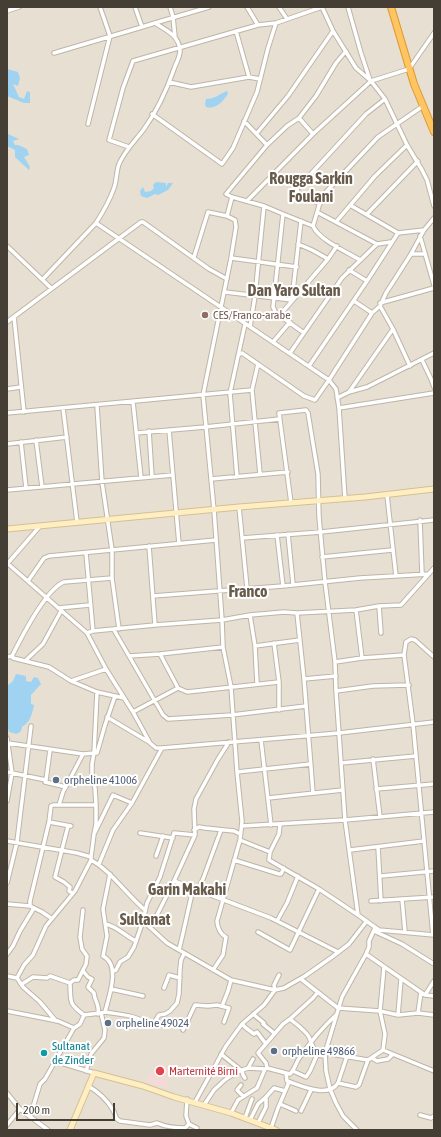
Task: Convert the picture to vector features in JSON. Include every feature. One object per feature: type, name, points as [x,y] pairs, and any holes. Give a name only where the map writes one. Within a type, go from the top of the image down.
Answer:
[{"type":"highway","points":[[391,7],[409,69],[434,132]]},
{"type":"street","points":[[7,11],[19,7]]},
{"type":"street","points":[[88,124],[110,36],[100,7]]},
{"type":"street","points":[[135,7],[142,27]]},
{"type":"street","points":[[43,279],[96,223],[109,200],[120,164],[130,147],[145,127],[169,82],[180,53],[175,37],[173,17],[170,7]]},
{"type":"street","points":[[54,54],[209,7]]},
{"type":"street","points":[[247,7],[258,25]]},
{"type":"street","points":[[279,7],[287,19]]},
{"type":"street","points":[[130,147],[109,140],[123,88],[133,61],[258,25],[276,23],[322,7],[333,31],[346,52],[360,72],[371,81],[386,99],[407,145],[418,161],[427,180],[434,206]]},
{"type":"street","points":[[348,7],[361,53],[371,81]]},
{"type":"street","points":[[155,23],[175,37]]},
{"type":"street","points":[[152,114],[222,164],[233,148],[257,92],[276,23]]},
{"type":"street","points":[[236,31],[249,77]]},
{"type":"street","points":[[257,133],[288,96],[333,31]]},
{"type":"street","points":[[248,200],[313,134],[371,81],[409,69],[434,33]]},
{"type":"street","points":[[346,52],[336,63],[316,96],[299,118],[287,126],[267,145],[226,194],[232,197],[248,200],[313,226],[317,232],[360,260]]},
{"type":"street","points":[[169,82],[191,88],[249,77],[260,79]]},
{"type":"street","points":[[320,204],[298,193],[297,190],[366,114],[386,99]]},
{"type":"street","points":[[313,226],[320,204],[326,192],[378,137],[423,106]]},
{"type":"street","points":[[299,118],[313,134]]},
{"type":"street","points":[[244,120],[267,145]]},
{"type":"street","points":[[336,222],[375,176],[407,145]]},
{"type":"street","points":[[367,214],[418,161]]},
{"type":"street","points":[[227,216],[232,197]]},
{"type":"street","points":[[350,204],[398,233],[424,230]]},
{"type":"street","points":[[250,327],[259,263],[264,206]]},
{"type":"street","points":[[194,257],[208,212],[227,216],[235,221],[236,227],[225,292],[203,396],[214,510],[223,647],[231,687],[234,741],[242,826],[240,840],[217,924],[223,936],[226,937],[223,955],[213,970]]},
{"type":"street","points":[[318,212],[376,244],[391,242]]},
{"type":"street","points":[[282,214],[274,307],[276,313],[304,333]]},
{"type":"street","points":[[238,354],[242,353],[308,398],[315,400],[372,313],[380,304],[412,254],[420,236],[434,218]]},
{"type":"street","points":[[292,300],[297,267],[301,221]]},
{"type":"street","points":[[7,322],[141,222],[194,257],[209,269],[227,279]]},
{"type":"street","points":[[96,223],[329,380],[334,386],[338,398],[344,499]]},
{"type":"street","points":[[309,366],[354,301],[398,233]]},
{"type":"street","points":[[420,236],[434,284]]},
{"type":"street","points":[[298,244],[328,258]]},
{"type":"street","points":[[290,354],[342,278],[376,244]]},
{"type":"street","points":[[7,246],[51,288]]},
{"type":"street","points":[[280,315],[337,246]]},
{"type":"street","points":[[412,254],[424,254]]},
{"type":"street","points":[[231,258],[278,266],[297,267]]},
{"type":"street","points":[[349,270],[367,281]]},
{"type":"street","points":[[380,304],[434,288]]},
{"type":"street","points":[[225,292],[292,300]]},
{"type":"street","points":[[354,301],[372,313]]},
{"type":"street","points":[[380,304],[410,366]]},
{"type":"street","points":[[14,317],[24,412]]},
{"type":"street","points":[[273,342],[290,322]]},
{"type":"street","points":[[237,476],[230,393],[245,324]]},
{"type":"street","points":[[349,392],[393,329]]},
{"type":"street","points":[[338,398],[349,392],[367,387],[434,353]]},
{"type":"street","points":[[422,360],[434,387]]},
{"type":"street","points":[[258,364],[252,390],[260,474]]},
{"type":"street","points":[[7,389],[21,387]]},
{"type":"street","points":[[7,413],[97,406],[252,390]]},
{"type":"street","points":[[339,408],[434,393]]},
{"type":"street","points":[[133,402],[141,478]]},
{"type":"street","points":[[97,406],[102,482],[112,550],[112,578],[116,629],[129,656],[163,715],[168,719],[232,715],[306,706]]},
{"type":"street","points":[[64,408],[77,522]]},
{"type":"street","points":[[291,503],[279,413],[305,410],[308,412],[318,474],[322,557],[335,662],[345,820],[358,915]]},
{"type":"street","points":[[136,432],[232,425],[280,419]]},
{"type":"street","points":[[169,430],[179,544]]},
{"type":"street","points":[[149,431],[152,477]]},
{"type":"street","points":[[7,444],[67,437]]},
{"type":"street","points":[[36,440],[42,487]]},
{"type":"street","points":[[21,442],[26,488]]},
{"type":"street","points":[[211,479],[288,472]]},
{"type":"street","points":[[7,490],[173,476]]},
{"type":"street","points":[[7,529],[239,507],[387,495],[434,489]]},
{"type":"street","points":[[387,495],[396,576]]},
{"type":"street","points":[[239,507],[247,588]]},
{"type":"street","points":[[420,520],[422,574]]},
{"type":"street","points":[[242,538],[321,532],[420,520],[434,520]]},
{"type":"street","points":[[40,525],[7,563],[87,633],[106,669],[133,712],[150,743]]},
{"type":"street","points":[[288,534],[293,584]]},
{"type":"street","points":[[277,535],[283,586]]},
{"type":"street","points":[[28,582],[46,556],[86,554],[149,546],[216,540]]},
{"type":"street","points":[[149,546],[155,625]]},
{"type":"street","points":[[322,557],[392,550]]},
{"type":"street","points":[[86,554],[93,632]]},
{"type":"street","points":[[87,633],[155,625],[222,620],[250,615],[284,612],[297,613],[356,610],[403,604],[434,568]]},
{"type":"street","points":[[153,596],[429,574]]},
{"type":"street","points":[[112,578],[61,583],[46,598],[9,657],[49,667],[70,681],[97,692],[124,698]]},
{"type":"street","points":[[58,608],[90,605]]},
{"type":"street","points":[[379,606],[381,633]]},
{"type":"street","points":[[356,610],[362,658]]},
{"type":"street","points":[[25,661],[43,644],[61,611]]},
{"type":"street","points":[[297,613],[313,793]]},
{"type":"street","points":[[250,615],[255,646],[257,683]]},
{"type":"street","points":[[374,929],[434,935],[432,897],[427,871],[409,685],[404,655],[406,642],[411,639],[415,640],[434,657]]},
{"type":"street","points":[[255,646],[300,640]]},
{"type":"street","points":[[274,644],[279,682],[279,710]]},
{"type":"street","points":[[129,656],[223,647]]},
{"type":"street","points":[[160,654],[178,688],[187,692],[257,683],[279,682]]},
{"type":"street","points":[[335,662],[362,658],[404,655]]},
{"type":"street","points":[[70,681],[106,669]]},
{"type":"street","points":[[304,679],[336,676]]},
{"type":"street","points":[[336,691],[374,686],[409,685]]},
{"type":"street","points":[[133,712],[178,688]]},
{"type":"street","points":[[17,978],[24,965],[33,955],[41,935],[51,918],[74,891],[91,858],[96,824],[95,788],[92,778],[92,764],[94,753],[97,692]]},
{"type":"street","points":[[8,743],[82,754],[97,753],[107,717],[115,696]]},
{"type":"street","points":[[107,717],[156,748],[339,733],[434,722]]},
{"type":"street","points":[[7,883],[17,842],[32,726]]},
{"type":"street","points":[[7,738],[12,773],[7,801]]},
{"type":"street","points":[[261,740],[271,825]]},
{"type":"street","points":[[149,926],[155,919],[195,835],[194,809],[196,799],[228,742]]},
{"type":"street","points":[[99,864],[114,830],[132,804],[162,748]]},
{"type":"street","points":[[46,780],[50,750]]},
{"type":"street","points":[[60,805],[66,787],[82,754]]},
{"type":"street","points":[[341,763],[416,756]]},
{"type":"street","points":[[373,759],[380,817]]},
{"type":"street","points":[[237,772],[311,764]]},
{"type":"street","points":[[7,772],[46,780],[45,782],[66,787]]},
{"type":"street","points":[[376,789],[434,784]]},
{"type":"street","points":[[268,798],[343,790]]},
{"type":"street","points":[[94,834],[112,795],[132,804]]},
{"type":"street","points":[[30,906],[32,889],[49,822],[51,806],[96,805]]},
{"type":"street","points":[[242,826],[345,820],[434,812]]},
{"type":"street","points":[[49,822],[70,826],[55,877],[70,887],[69,892],[72,893]]},
{"type":"street","points":[[280,824],[279,834],[270,852],[269,860],[298,876],[358,915],[374,929],[434,964]]},
{"type":"street","points":[[194,830],[198,827],[234,831],[240,834]]},
{"type":"street","points":[[179,950],[184,933],[186,915],[195,890],[203,879],[221,830]]},
{"type":"street","points":[[113,971],[116,970],[120,962],[128,957],[136,941],[145,910],[153,888],[160,877],[175,832],[195,835]]},
{"type":"street","points":[[140,833],[173,838]]},
{"type":"street","points":[[156,856],[163,836]]},
{"type":"street","points":[[240,840],[270,852]]},
{"type":"street","points":[[7,841],[43,847],[91,858],[110,874],[145,910]]},
{"type":"street","points":[[350,850],[424,841]]},
{"type":"street","points":[[378,846],[381,876],[381,901]]},
{"type":"street","points":[[234,860],[279,874],[281,874],[284,868]]},
{"type":"street","points":[[381,876],[434,871]]},
{"type":"street","points":[[106,1012],[113,971],[108,958],[103,956],[107,936],[103,909],[110,874]]},
{"type":"street","points":[[277,920],[285,908],[298,876]]},
{"type":"street","points":[[174,881],[277,920],[338,952]]},
{"type":"street","points":[[258,932],[290,950],[319,890]]},
{"type":"street","points":[[371,902],[432,897]]},
{"type":"street","points":[[402,900],[405,932]]},
{"type":"street","points":[[7,904],[30,906],[51,918]]},
{"type":"street","points":[[7,954],[34,908]]},
{"type":"street","points":[[70,983],[74,980],[78,980],[86,964],[87,956],[82,949],[80,937],[83,910]]},
{"type":"street","points":[[143,920],[157,935],[184,954],[231,980],[275,990],[284,988],[301,979],[349,944],[366,922]]},
{"type":"street","points":[[105,924],[113,926],[127,937],[136,941]]},
{"type":"street","points":[[357,1130],[343,1116],[330,1089],[326,1071],[325,1054],[342,997],[366,954],[374,929]]},
{"type":"street","points":[[70,983],[70,1001],[76,1009],[84,1015],[106,1012],[132,1016],[152,1026],[159,1015],[170,1011],[177,1003],[181,960],[184,954]]},
{"type":"street","points":[[366,954],[421,992],[426,995],[434,996]]},
{"type":"street","points":[[338,1083],[356,1087],[359,1085],[368,1060],[383,1050],[385,1034],[380,1011],[384,967]]},
{"type":"street","points":[[83,971],[92,979],[88,987],[94,993],[105,1030],[104,1038],[91,1054],[86,1071]]},
{"type":"street","points":[[164,988],[169,975],[180,978]]},
{"type":"street","points":[[195,1102],[221,1054],[242,1024],[264,1005],[275,990],[274,985],[279,975]]},
{"type":"street","points":[[7,976],[17,978],[23,987],[40,1002],[56,1021]]},
{"type":"street","points":[[22,984],[33,976],[47,978],[50,976],[70,983]]},
{"type":"street","points":[[301,979],[338,1008],[398,1014],[418,1013],[434,1015]]},
{"type":"street","points":[[398,1014],[401,979]]},
{"type":"street","points":[[222,1006],[231,980]]},
{"type":"street","points":[[426,995],[434,981]]},
{"type":"street","points":[[111,989],[143,996]]},
{"type":"street","points":[[231,1113],[238,1100],[250,1091],[255,1090],[266,1069],[266,1063],[258,1053],[270,1040],[274,1033],[318,992]]},
{"type":"street","points":[[418,1013],[421,992]]},
{"type":"street","points":[[183,1030],[195,1005],[222,1006],[229,1008],[224,1022]]},
{"type":"street","points":[[7,1011],[56,1021],[74,1028]]},
{"type":"street","points":[[253,1014],[274,1033]]},
{"type":"street","points":[[30,1117],[40,1084],[45,1079],[74,1028],[80,1024],[84,1015]]},
{"type":"street","points":[[204,1105],[214,1090],[226,1079],[237,1072],[248,1068],[266,1069],[290,1074],[310,1042],[336,1015]]},
{"type":"street","points":[[290,1019],[307,1034],[311,1046],[317,1055]]},
{"type":"street","points":[[242,1024],[254,1034],[257,1032],[266,1044]]},
{"type":"street","points":[[383,1050],[434,1071]]},
{"type":"street","points":[[221,1054],[242,1071],[245,1078]]},
{"type":"street","points":[[317,1055],[325,1054],[347,1056],[368,1060],[372,1058],[377,1061],[388,1059],[392,1055]]},
{"type":"street","points":[[302,1087],[317,1055]]},
{"type":"street","points":[[286,1073],[287,1080],[289,1082],[302,1087],[312,1090],[330,1089],[338,1083],[347,1056]]},
{"type":"street","points":[[248,1068],[253,1059]]},
{"type":"street","points":[[55,1061],[94,1074],[144,1086],[174,1097],[231,1113],[274,1129],[280,1104],[289,1082]]},
{"type":"street","points":[[293,1071],[306,1077]]},
{"type":"street","points":[[70,1130],[94,1074]]},
{"type":"street","points":[[241,1085],[237,1090],[243,1096]]},
{"type":"street","points":[[88,1086],[103,1096],[114,1112],[115,1116],[120,1120],[150,1125],[158,1123],[163,1126],[172,1126],[177,1128],[185,1128],[189,1124]]},
{"type":"street","points":[[247,1119],[258,1104],[274,1088],[285,1091]]},
{"type":"street","points":[[301,1112],[312,1090]]},
{"type":"street","points":[[7,1093],[20,1109],[48,1130]]},
{"type":"street","points":[[258,1123],[266,1107],[266,1097]]},
{"type":"street","points":[[247,1119],[252,1099]]},
{"type":"street","points":[[186,1100],[186,1116],[189,1124],[197,1128],[197,1130]]},
{"type":"street","points":[[280,1104],[296,1111]]},
{"type":"street","points":[[7,1125],[20,1109]]},
{"type":"street","points":[[420,1115],[431,1118],[434,1116]]},
{"type":"street","points":[[39,1130],[42,1126]]},
{"type":"shaded area","points":[[7,7],[434,7],[434,1130],[7,1130]]},
{"type":"shaded area","name":"Marternité Birni","points":[[160,1063],[168,1066],[166,1077],[169,1078],[165,1088],[145,1081]]},
{"type":"water","points":[[7,69],[18,72],[20,78],[18,86],[13,84],[19,97],[24,99],[27,91],[30,92],[30,103],[24,103],[7,96]]},
{"type":"water","points":[[227,91],[228,94],[219,104],[210,108],[206,107],[206,99]]},
{"type":"water","points":[[8,134],[19,139],[13,141],[15,145],[27,149],[29,155],[24,157],[30,167],[29,170],[15,157],[15,150],[7,146]]},
{"type":"water","points":[[156,182],[166,183],[166,187],[168,183],[173,183],[168,190],[158,195],[155,194],[147,198],[141,196],[140,191],[143,187],[145,192],[151,191]]},
{"type":"water","points":[[16,674],[26,676],[26,681],[31,682],[34,677],[38,678],[41,684],[31,695],[31,704],[34,705],[30,718],[22,727],[21,731],[17,734],[9,732],[7,724],[7,686],[13,681]]},
{"type":"place","name":"CES/Franco-arabe","points":[[205,315]]},
{"type":"place","name":"orpheline 41006","points":[[56,780]]},
{"type":"place","name":"orpheline 49024","points":[[108,1023]]},
{"type":"place","name":"orpheline 49866","points":[[274,1051]]},
{"type":"place","name":"Sultanat de Zinder","points":[[44,1053]]},
{"type":"place","name":"Marternité Birni","points":[[160,1071]]},
{"type":"district","name":"Rougga Sarkin Foulani","points":[[311,188]]},
{"type":"district","name":"Dan Yaro Sultan","points":[[294,291]]},
{"type":"district","name":"Franco","points":[[248,592]]},
{"type":"district","name":"Garin Makahi","points":[[187,890]]},
{"type":"district","name":"Sultanat","points":[[145,920]]}]
